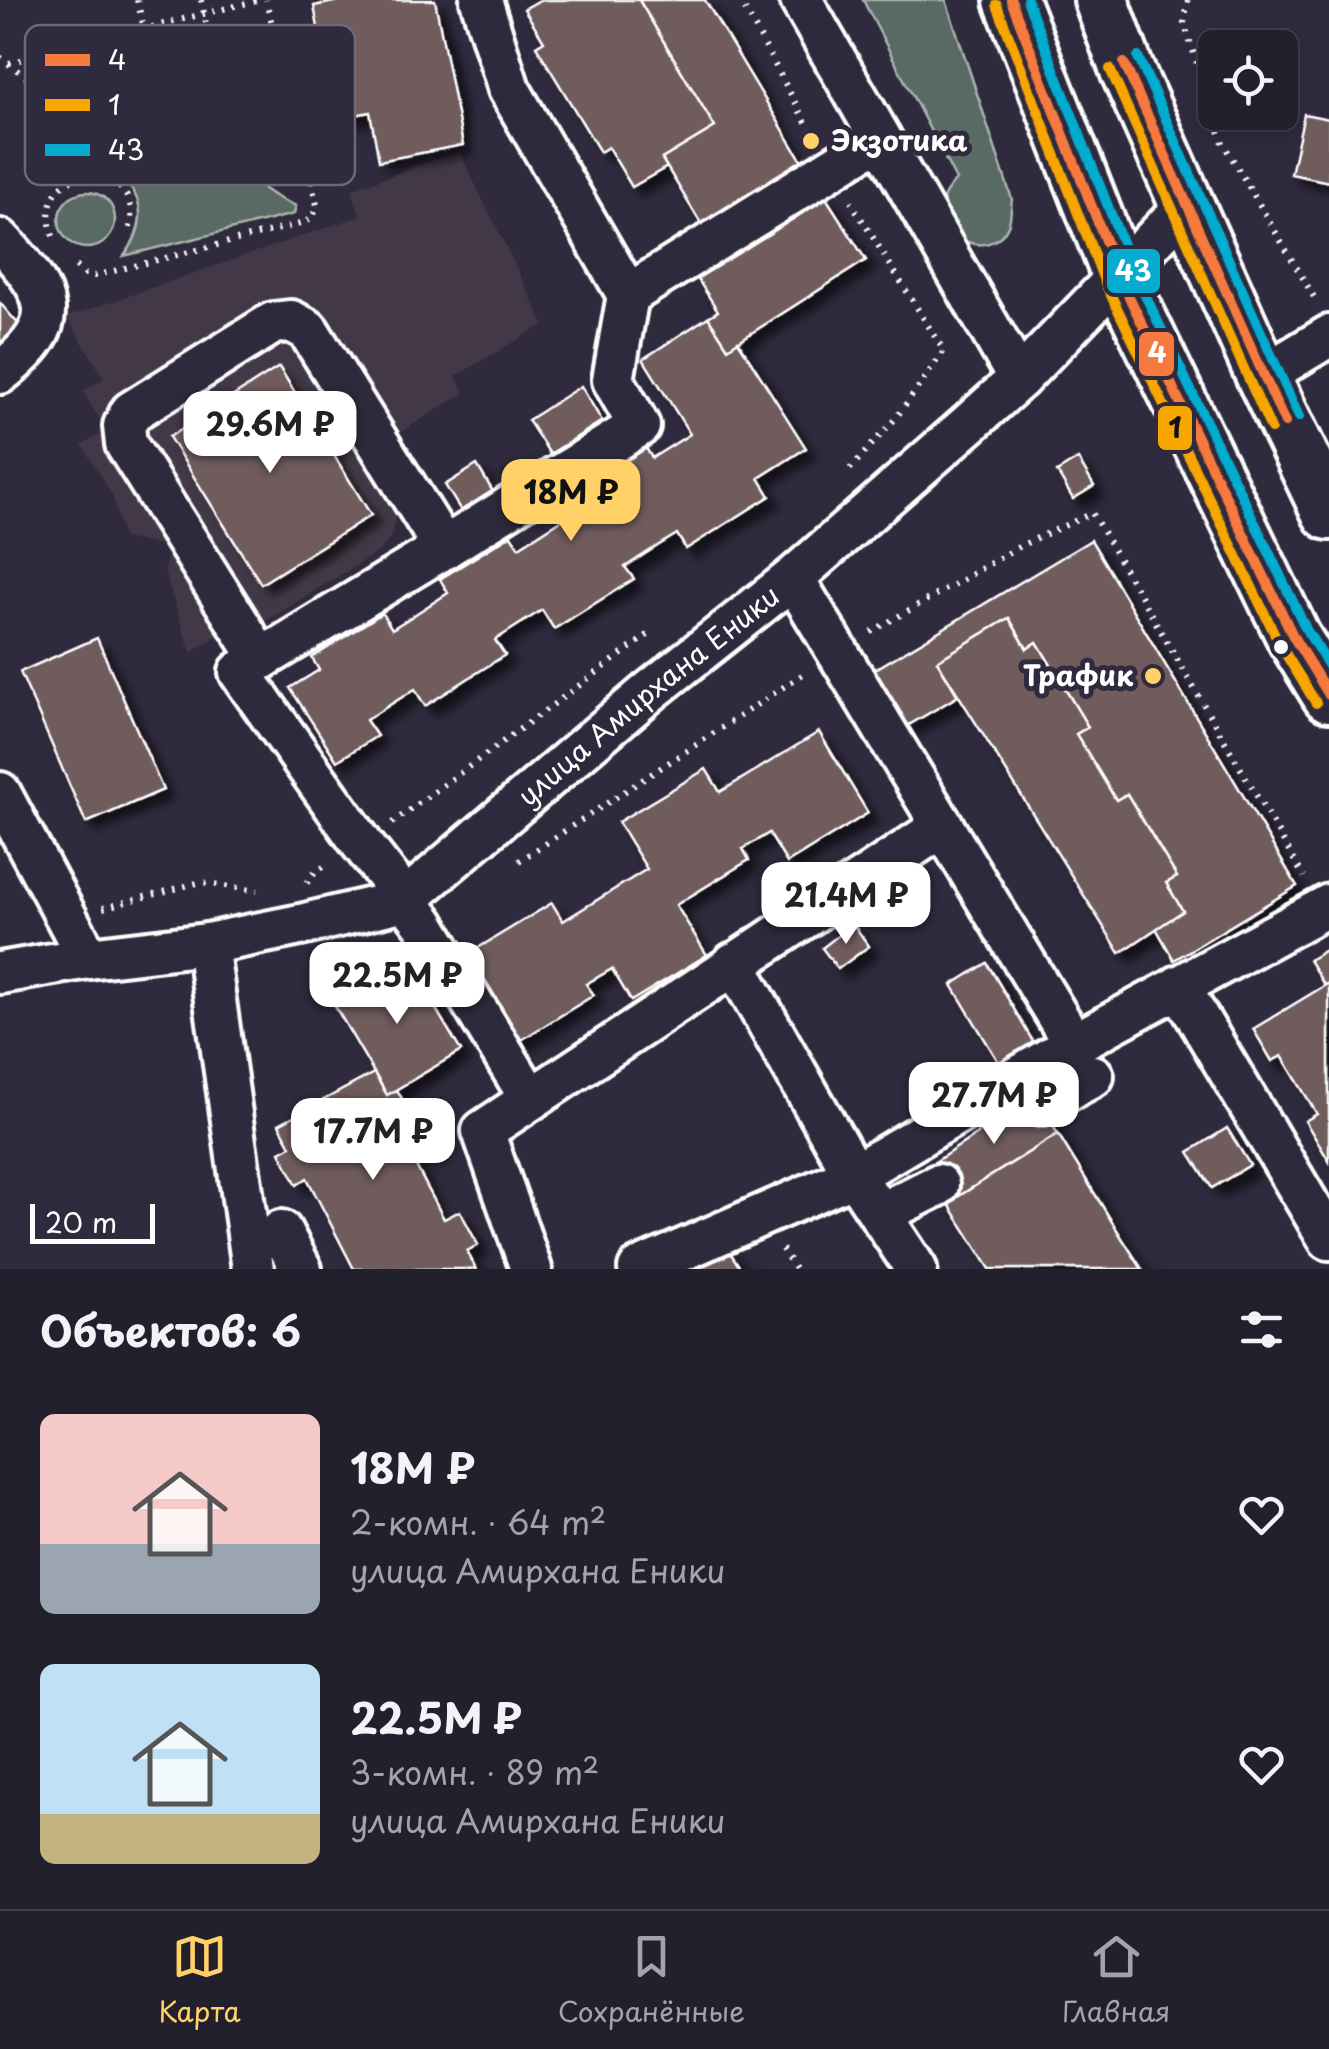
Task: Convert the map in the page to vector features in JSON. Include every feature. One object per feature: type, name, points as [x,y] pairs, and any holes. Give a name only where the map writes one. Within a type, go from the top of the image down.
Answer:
[{"type":"main road","points":[[1011,0],[1120,276],[1294,638],[1329,695]]},
{"type":"main road","points":[[1101,0],[1187,206],[1329,513]]},
{"type":"street","points":[[481,0],[509,89],[628,295],[613,380],[638,426],[240,672],[362,844],[424,923],[530,1098]]},
{"type":"street","points":[[801,0],[1019,379]]},
{"type":"street","points":[[1127,70],[1133,0]]},
{"type":"street","points":[[628,295],[880,138]]},
{"type":"street","name":"улица Амирхана Еники","points":[[0,973],[207,944],[405,900],[648,692],[794,578],[1019,379],[1187,206]]},
{"type":"street","points":[[0,240],[37,283],[44,320],[36,340],[0,374]]},
{"type":"street","points":[[1263,376],[1324,320]]},
{"type":"street","points":[[261,660],[126,444],[124,426],[131,412],[273,323],[291,321],[308,330],[444,548]]},
{"type":"street","points":[[794,578],[1083,1060]]},
{"type":"street","points":[[0,794],[88,958]]},
{"type":"street","points":[[531,1269],[483,1131],[943,826]]},
{"type":"street","points":[[1040,1105],[1083,1060],[1179,986],[1326,907]]},
{"type":"street","points":[[207,944],[253,1269]]},
{"type":"street","points":[[734,963],[854,1175],[916,1269]]},
{"type":"street","points":[[1179,986],[1329,1239]]},
{"type":"street","points":[[639,1269],[854,1175],[1083,1060]]},
{"type":"street","points":[[880,1214],[938,1184]]},
{"type":"street","points":[[281,1231],[302,1269]]},
{"type":"path","points":[[137,0],[143,25]]},
{"type":"path","points":[[201,0],[207,25]]},
{"type":"path","points":[[160,25],[262,0],[270,25]]},
{"type":"path","points":[[740,0],[830,169],[944,351],[896,418],[847,472]]},
{"type":"path","points":[[1188,0],[1184,23],[1224,143],[1324,320]]},
{"type":"path","points":[[4,60],[25,77]]},
{"type":"path","points":[[62,247],[49,222],[54,194],[63,185]]},
{"type":"path","points":[[115,185],[126,197],[131,212],[128,231]]},
{"type":"path","points":[[70,258],[81,272],[94,276],[309,221],[317,205],[312,185]]},
{"type":"path","points":[[1092,513],[1326,907]]},
{"type":"path","points":[[305,884],[315,872],[362,844],[652,632]]},
{"type":"path","points":[[66,918],[201,882],[258,891]]},
{"type":"shaded area","points":[[459,151],[544,324],[456,376],[465,393],[389,439],[419,489],[395,519],[391,537],[379,551],[268,620],[247,617],[191,653],[164,571],[169,547],[123,538],[112,495],[82,445],[106,431],[83,391],[104,378],[67,317],[360,216],[352,189]]},
{"type":"green space","points":[[863,0],[946,0],[1012,199],[1009,223],[992,242],[968,242],[949,227],[943,215],[943,200],[956,180]]},
{"type":"green space","points":[[260,185],[296,206],[294,214],[124,256],[140,216],[136,196],[129,187]]},
{"type":"green space","points":[[87,192],[107,200],[115,220],[107,240],[87,248],[67,240],[59,220],[67,200]]},
{"type":"building","points":[[344,0],[435,0],[463,145],[379,161],[370,112],[355,115],[355,25],[318,25],[314,6]]},
{"type":"building","points":[[540,0],[639,0],[715,127],[662,159],[667,167],[632,187],[608,147],[600,152],[536,46],[544,41],[524,9]]},
{"type":"building","points":[[639,0],[705,0],[805,166],[703,227],[662,159],[715,127]]},
{"type":"building","points":[[1304,114],[1329,119],[1329,182],[1291,174]]},
{"type":"building","points":[[823,193],[866,260],[728,348],[708,317],[718,311],[695,275]]},
{"type":"building","points":[[0,303],[20,326],[0,343]]},
{"type":"building","points":[[708,317],[728,348],[738,341],[806,448],[759,478],[770,496],[686,549],[677,534],[651,550],[625,567],[634,579],[554,629],[542,610],[495,640],[505,655],[425,706],[415,689],[366,720],[377,736],[337,761],[290,688],[319,670],[312,658],[382,613],[392,629],[448,593],[440,579],[511,535],[519,547],[575,511],[567,498],[646,448],[652,458],[690,434],[643,359]]},
{"type":"building","points":[[279,367],[371,515],[261,584],[169,437]]},
{"type":"building","points":[[581,386],[602,421],[550,454],[528,420]]},
{"type":"building","points":[[1078,459],[1094,486],[1073,499],[1057,472]]},
{"type":"building","points":[[477,465],[495,495],[463,514],[445,485]]},
{"type":"building","points":[[1091,540],[1297,886],[1174,960],[1156,928],[1183,911],[1166,883],[1177,877],[1127,794],[1116,800],[1076,734],[1088,727],[1037,642],[1027,649],[1009,618],[937,661],[958,696],[907,726],[874,670]]},
{"type":"building","points":[[1009,618],[1027,649],[1037,642],[1088,727],[1076,734],[1116,800],[1127,794],[1177,877],[1166,883],[1183,911],[1120,953],[937,661]]},
{"type":"building","points":[[97,638],[163,790],[86,823],[20,672]]},
{"type":"building","points":[[819,732],[868,813],[787,863],[769,833],[743,849],[749,860],[676,905],[707,955],[631,1001],[612,969],[586,984],[594,995],[513,1045],[460,959],[552,903],[563,921],[647,869],[618,822],[706,769],[720,792]]},
{"type":"building","points":[[853,924],[869,946],[838,969],[822,948]]},
{"type":"building","points":[[1329,948],[1329,983],[1324,985],[1309,960]]},
{"type":"building","points":[[406,959],[461,1051],[387,1095],[333,1003]]},
{"type":"building","points":[[987,963],[1038,1050],[1004,1071],[952,985]]},
{"type":"building","points":[[1329,983],[1329,1161],[1305,1121],[1317,1114],[1282,1056],[1272,1061],[1253,1029]]},
{"type":"building","points":[[374,1073],[387,1095],[397,1090],[411,1115],[394,1124],[444,1219],[460,1211],[478,1245],[467,1251],[476,1269],[354,1269],[307,1178],[297,1185],[280,1152],[291,1146],[279,1124]]},
{"type":"building","points":[[1033,1092],[1058,1134],[948,1203],[929,1166],[977,1134],[989,1116]]},
{"type":"building","points":[[1227,1128],[1250,1165],[1212,1188],[1189,1152]]},
{"type":"building","points":[[1058,1134],[1142,1269],[990,1269],[948,1203]]},
{"type":"building","points":[[725,1245],[741,1269],[690,1269]]},
{"type":"transit line","name":"4","points":[[1011,0],[1119,276],[1294,638],[1329,695]]},
{"type":"transit line","name":"43","points":[[1027,0],[1133,270],[1307,631],[1329,666]]},
{"type":"transit line","name":"1","points":[[997,5],[1105,283],[1280,645],[1316,703]]},
{"type":"transit line","name":"43","points":[[1138,57],[1299,417]]},
{"type":"transit line","name":"4","points":[[1124,63],[1285,423]]},
{"type":"transit line","name":"1","points":[[1110,69],[1271,429]]},
{"type":"place","name":"Экзотика","points":[[811,141]]},
{"type":"place","name":"Трафик","points":[[1153,676]]}]
